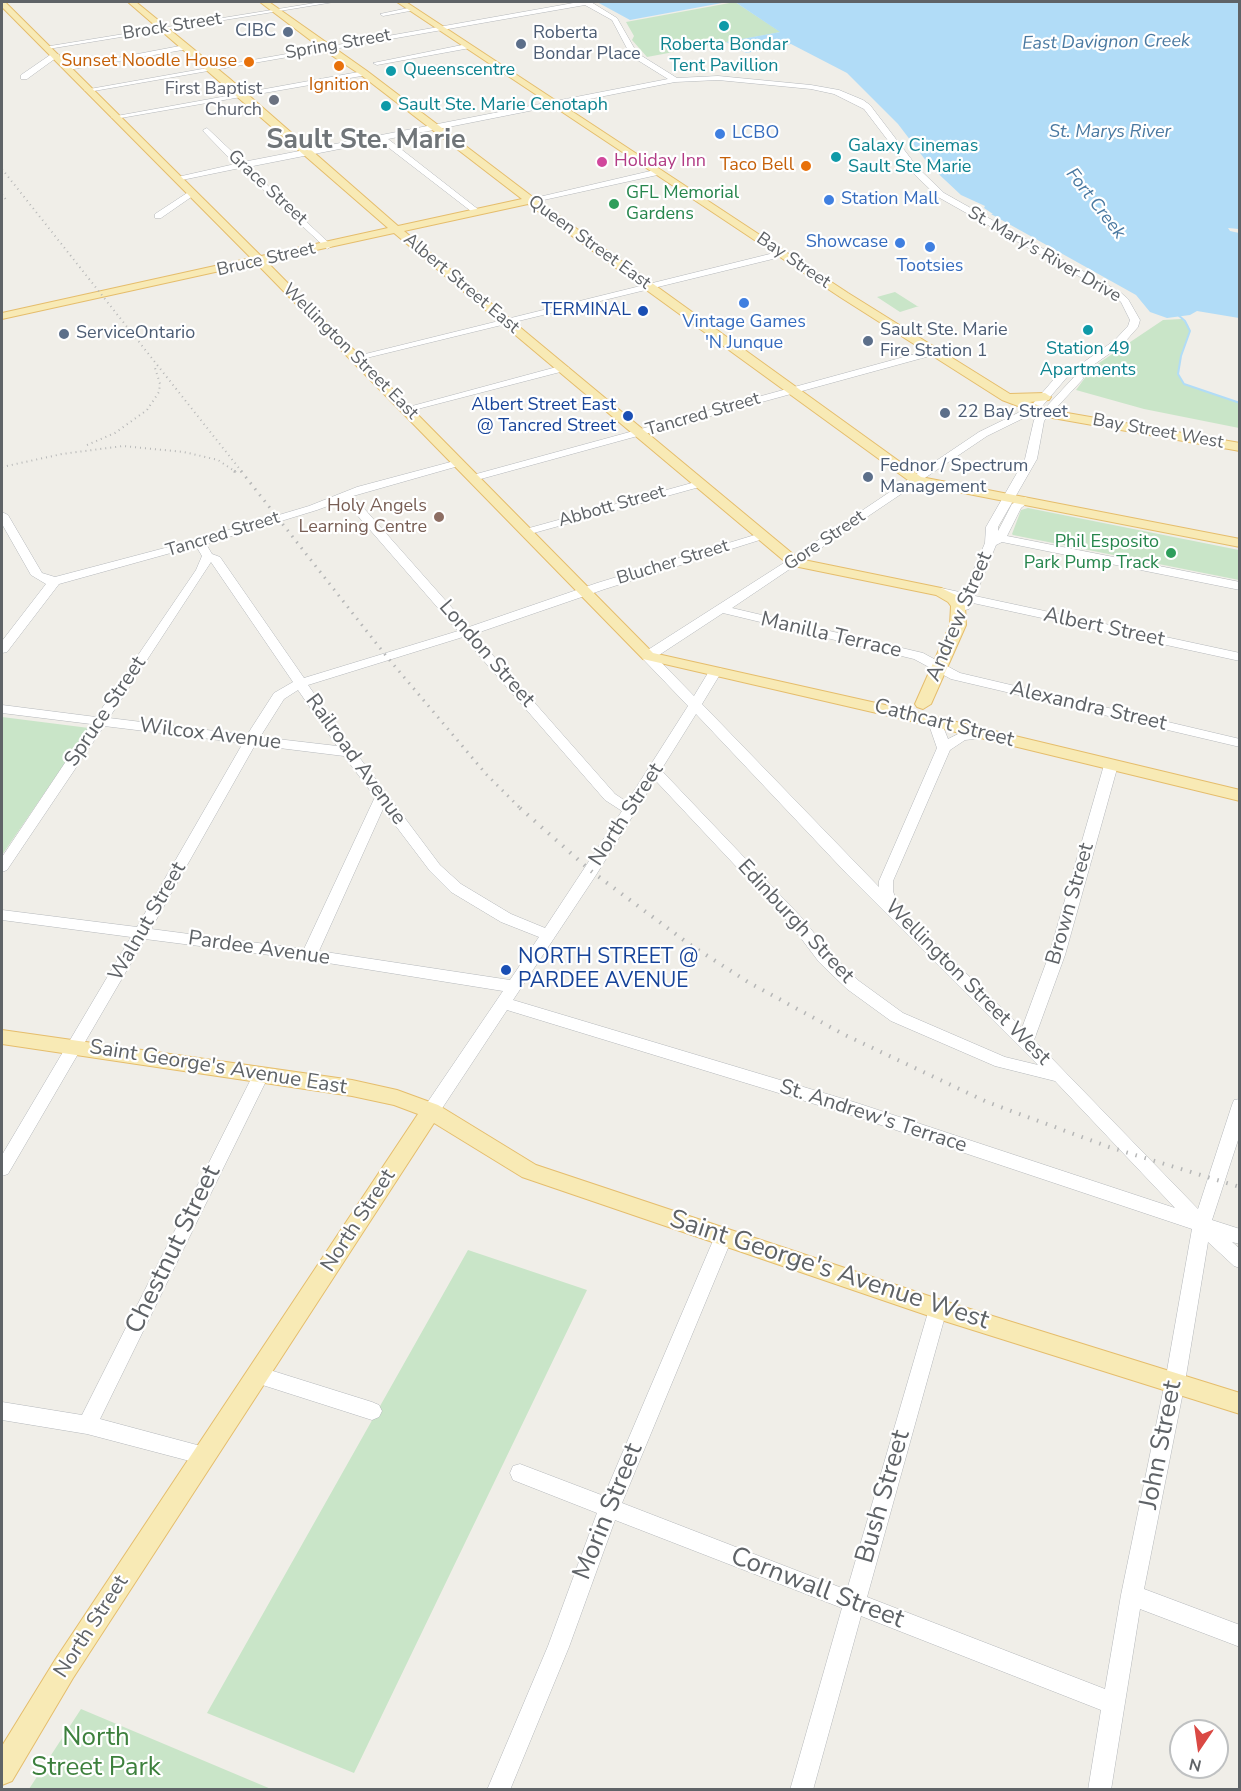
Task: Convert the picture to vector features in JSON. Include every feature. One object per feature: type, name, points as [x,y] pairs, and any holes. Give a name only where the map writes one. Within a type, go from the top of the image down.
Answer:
[{"type":"main road","name":"Albert Street East","points":[[132,2],[241,93],[397,230],[794,562]]},
{"type":"main road","name":"Queen Street East","points":[[264,2],[364,73],[530,200],[789,390],[916,480]]},
{"type":"main road","name":"Bay Street","points":[[401,2],[933,352],[1006,397],[1040,411]]},
{"type":"main road","name":"Wellington Street East","points":[[2,3],[193,192],[648,656]]},
{"type":"main road","name":"Bruce Street","points":[[2,316],[260,262],[530,200]]},
{"type":"main road","points":[[226,269],[254,269],[272,274]]},
{"type":"main road","points":[[1006,397],[1022,399],[1045,397]]},
{"type":"main road","name":"Bay Street West","points":[[1040,411],[1239,447]]},
{"type":"main road","points":[[916,480],[1239,543]]},
{"type":"main road","points":[[794,562],[941,592],[953,598],[958,606],[958,625]]},
{"type":"main road","name":"Andrew Street","points":[[935,722],[923,704],[958,625]]},
{"type":"main road","name":"Cathcart Street","points":[[648,656],[894,712],[1239,796]]},
{"type":"main road","points":[[894,712],[911,710],[923,704]]},
{"type":"main road","name":"Saint George's Avenue East","points":[[2,1036],[364,1090],[397,1098],[431,1111]]},
{"type":"main road","name":"Saint George's Avenue West","points":[[431,1111],[529,1171],[938,1309],[1239,1404]]},
{"type":"main road","name":"North Street","points":[[2,1771],[64,1669],[431,1111]]},
{"type":"street","name":"Brock Street","points":[[48,47],[331,2]]},
{"type":"street","points":[[587,2],[615,20],[634,54],[675,80]]},
{"type":"street","name":"Spring Street","points":[[88,90],[587,2]]},
{"type":"street","points":[[383,14],[413,9]]},
{"type":"street","points":[[377,63],[467,46]]},
{"type":"street","points":[[68,68],[185,47]]},
{"type":"street","points":[[24,77],[56,56]]},
{"type":"street","points":[[115,117],[364,73]]},
{"type":"street","name":"St. Mary's River Drive","points":[[177,178],[675,80],[718,78],[810,87],[836,92],[867,107],[915,170],[942,195],[1117,294],[1125,301],[1135,320],[1133,327],[1119,342],[1077,372],[1065,373],[1045,397],[1040,411]]},
{"type":"street","name":"Grace Street","points":[[207,130],[327,246]]},
{"type":"street","points":[[380,137],[476,212]]},
{"type":"street","points":[[530,200],[659,172]]},
{"type":"street","points":[[158,216],[193,192]]},
{"type":"street","points":[[354,358],[782,254]]},
{"type":"street","name":"Tancred Street","points":[[474,478],[933,352]]},
{"type":"street","points":[[406,409],[564,368]]},
{"type":"street","name":"St. Mary's River Drive","points":[[1040,411],[1079,377],[1077,372]]},
{"type":"street","name":"Gore Street","points":[[648,656],[794,562],[983,434],[1040,411]]},
{"type":"street","name":"Andrew Street","points":[[995,540],[992,527],[1033,453],[1040,411]]},
{"type":"street","name":"Tancred Street","points":[[55,581],[199,542],[313,508],[346,495],[458,463]]},
{"type":"street","name":"Abbott Street","points":[[526,532],[699,484]]},
{"type":"street","name":"London Street","points":[[346,495],[610,797],[629,809]]},
{"type":"street","name":"Andrew Street","points":[[958,625],[995,540],[1016,506],[1025,501]]},
{"type":"street","points":[[2,515],[37,575],[48,581],[55,581]]},
{"type":"street","name":"Blucher Street","points":[[466,632],[762,536]]},
{"type":"street","points":[[995,540],[1239,586]]},
{"type":"street","name":"Railroad Avenue","points":[[199,542],[208,556],[216,560],[348,752],[435,868],[456,888],[506,918],[549,935]]},
{"type":"street","name":"Spruce Street","points":[[2,867],[202,570],[208,556]]},
{"type":"street","points":[[2,649],[55,581]]},
{"type":"street","name":"Albert Street","points":[[941,592],[1239,657]]},
{"type":"street","name":"Manilla Terrace","points":[[722,609],[918,656],[938,667]]},
{"type":"street","name":"Walnut Street","points":[[2,1169],[76,1047],[270,707],[279,696],[300,683],[466,632]]},
{"type":"street","name":"Wellington Street East","points":[[648,656],[695,705]]},
{"type":"street","name":"Alexandra Street","points":[[938,667],[956,676],[1239,743]]},
{"type":"street","name":"North Street","points":[[431,1111],[504,1004],[655,772],[716,671]]},
{"type":"street","name":"Wellington Street West","points":[[695,705],[852,870],[1060,1076],[1239,1261]]},
{"type":"street","name":"Wilcox Avenue","points":[[2,709],[348,752]]},
{"type":"street","points":[[935,722],[944,748]]},
{"type":"street","points":[[891,908],[886,891],[890,871],[944,748],[962,736],[986,734]]},
{"type":"street","name":"Brown Street","points":[[1025,1042],[1057,956],[1111,765]]},
{"type":"street","name":"Edinburgh Street","points":[[655,772],[796,921],[825,958],[853,985],[897,1017],[1001,1062],[1060,1076]]},
{"type":"street","points":[[309,955],[382,797]]},
{"type":"street","points":[[852,870],[874,875],[890,871]]},
{"type":"street","name":"Pardee Avenue","points":[[2,915],[309,955],[515,987]]},
{"type":"street","name":"St. Andrew's Terrace","points":[[504,1004],[857,1110],[1239,1237]]},
{"type":"street","name":"Chestnut Street","points":[[87,1425],[261,1075]]},
{"type":"street","name":"John Street","points":[[1100,1790],[1132,1595],[1175,1382],[1202,1225],[1238,1115]]},
{"type":"street","points":[[1159,1211],[1167,1202],[1164,1185]]},
{"type":"street","name":"Morin Street","points":[[498,1790],[558,1647],[609,1509],[724,1236]]},
{"type":"street","name":"Bush Street","points":[[801,1790],[938,1309]]},
{"type":"street","points":[[257,1376],[372,1411]]},
{"type":"street","points":[[2,1412],[87,1425],[205,1456]]},
{"type":"street","name":"Cornwall Street","points":[[520,1473],[1115,1704]]},
{"type":"street","points":[[1132,1595],[1239,1636]]},
{"type":"green space","points":[[735,2],[781,32],[647,57],[632,40],[634,36],[626,22]]},
{"type":"green space","points":[[895,292],[919,306],[900,312],[877,297]]},
{"type":"green space","points":[[1182,319],[1190,331],[1181,356],[1178,374],[1184,384],[1239,403],[1239,428],[1144,409],[1076,390],[1093,367],[1163,320]]},
{"type":"green space","points":[[1028,508],[1239,550],[1239,580],[1013,535],[1021,510]]},
{"type":"green space","points":[[2,717],[89,728],[2,855]]},
{"type":"green space","points":[[468,1250],[587,1290],[354,1773],[207,1713]]},
{"type":"green space","name":"North Street Park","points":[[81,1709],[271,1789],[29,1789]]},
{"type":"water","points":[[597,2],[719,2],[722,3],[630,20]]},
{"type":"water","name":"St. Marys River","points":[[735,2],[1239,2],[1239,229],[1228,228],[1230,231],[1239,233],[1239,318],[1197,311],[1190,315],[1167,318],[1150,312],[1136,295],[991,214],[993,214],[984,208],[985,206],[961,195],[930,166],[898,124],[847,73],[791,44],[746,53],[726,42],[780,32]]},
{"type":"waterway","name":"Fort Creek","points":[[1177,314],[1185,321],[1190,331],[1181,356],[1178,374],[1184,384],[1240,403]]},
{"type":"railway","points":[[2,169],[242,472]]},
{"type":"railway","points":[[2,194],[7,201]]},
{"type":"railway","points":[[87,445],[115,433],[147,410],[159,392],[160,384],[155,368]]},
{"type":"railway","points":[[2,467],[62,454],[123,446],[184,452],[218,460],[236,472]]},
{"type":"railway","points":[[241,471],[387,657],[486,774],[520,808]]},
{"type":"railway","points":[[520,808],[591,871],[689,944],[748,982],[845,1035],[987,1102],[1109,1147],[1240,1187]]},
{"type":"place","name":"Roberta Bondar Tent Pavillion","points":[[724,26]]},
{"type":"place","name":"CIBC","points":[[288,32]]},
{"type":"place","name":"Roberta Bondar Place","points":[[521,44]]},
{"type":"place","name":"Sunset Noodle House","points":[[249,62]]},
{"type":"place","name":"Ignition","points":[[339,66]]},
{"type":"place","name":"Queenscentre","points":[[391,71]]},
{"type":"place","name":"First Baptist Church","points":[[274,100]]},
{"type":"place","name":"Sault Ste. Marie Cenotaph","points":[[386,106]]},
{"type":"place","name":"LCBO","points":[[720,134]]},
{"type":"place","name":"Galaxy Cinemas Sault Ste Marie","points":[[836,157]]},
{"type":"place","name":"Holiday Inn","points":[[602,162]]},
{"type":"place","name":"Taco Bell","points":[[806,166]]},
{"type":"place","name":"Station Mall","points":[[829,200]]},
{"type":"place","name":"GFL Memorial Gardens","points":[[614,204]]},
{"type":"place","name":"Showcase","points":[[900,243]]},
{"type":"place","name":"Tootsies","points":[[930,247]]},
{"type":"place","name":"Vintage Games 'N Junque","points":[[744,303]]},
{"type":"place","name":"TERMINAL","points":[[643,311]]},
{"type":"place","name":"Station 49 Apartments","points":[[1088,330]]},
{"type":"place","name":"ServiceOntario","points":[[64,334]]},
{"type":"place","name":"Sault Ste. Marie Fire Station 1","points":[[868,341]]},
{"type":"place","name":"22 Bay Street","points":[[945,413]]},
{"type":"place","name":"Albert Street East @ Tancred Street","points":[[628,416]]},
{"type":"place","name":"Fednor / Spectrum Management","points":[[868,477]]},
{"type":"place","name":"Holy Angels Learning Centre","points":[[439,517]]},
{"type":"place","name":"Phil Esposito Park Pump Track","points":[[1171,553]]},
{"type":"place","name":"NORTH STREET @ PARDEE AVENUE","points":[[506,970]]},
{"type":"district","name":"Sault Ste. Marie","points":[[366,141]]},
{"type":"water label","name":"East Davignon Creek","points":[[1106,43]]}]
